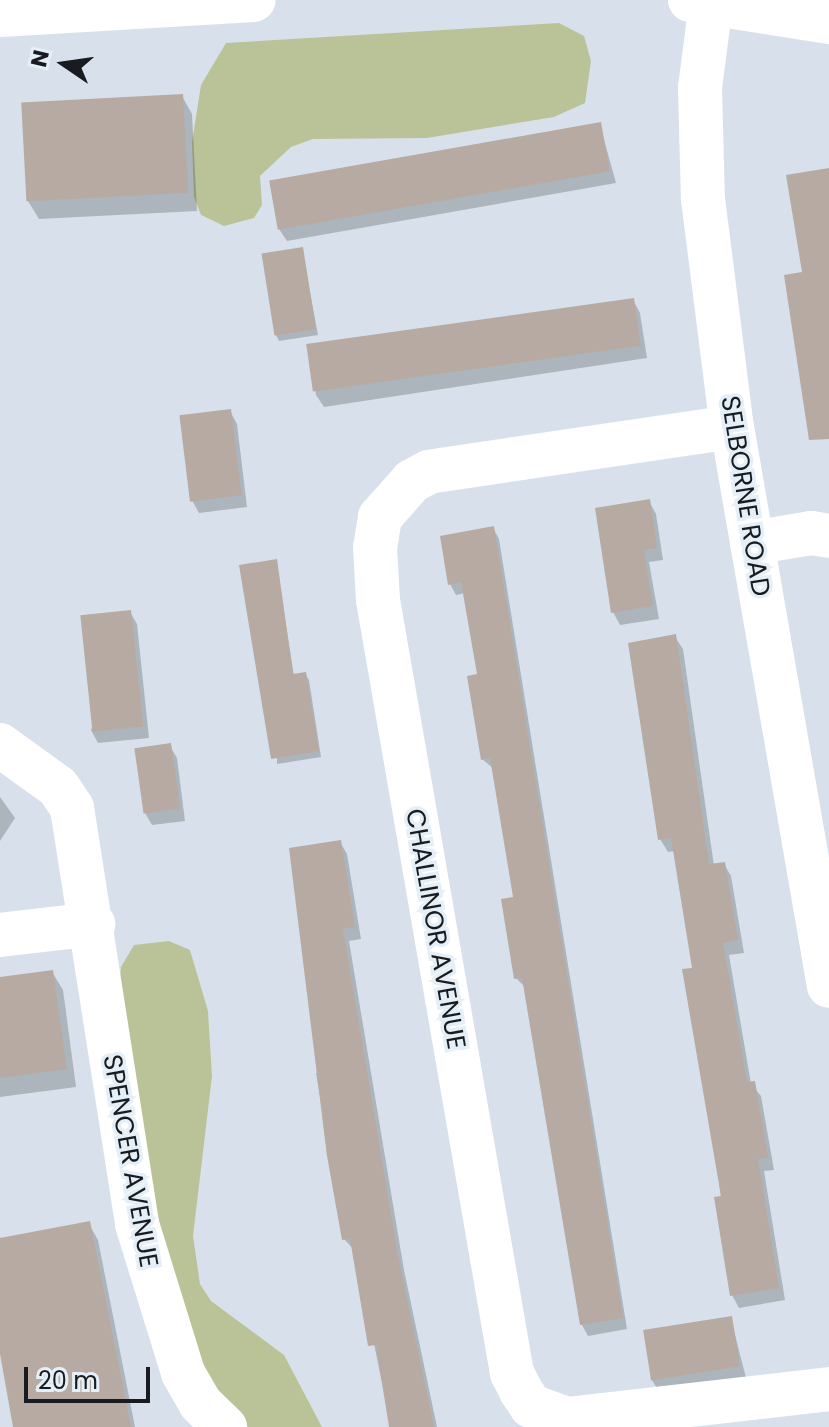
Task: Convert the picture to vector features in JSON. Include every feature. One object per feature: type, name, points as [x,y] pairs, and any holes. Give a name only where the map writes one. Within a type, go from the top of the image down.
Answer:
[{"type":"main road","points":[[0,15],[254,0]]},
{"type":"main road","points":[[700,2],[829,22]]},
{"type":"main road","name":"SELBORNE ROAD","points":[[700,2],[703,199],[732,427],[829,986]]},
{"type":"main road","name":"CHALLINOR AVENUE","points":[[732,427],[429,472],[412,481],[380,517],[375,547],[378,600],[506,1343],[521,1391],[531,1406],[567,1419],[829,1389]]},
{"type":"main road","points":[[752,543],[811,533],[829,536]]},
{"type":"main road","name":"SPENCER AVENUE","points":[[0,745],[58,787],[72,808],[93,924],[137,1224],[150,1275],[183,1373],[200,1403],[225,1427]]},
{"type":"main road","points":[[0,935],[93,924]]},
{"type":"green space","points":[[559,23],[584,36],[591,61],[585,103],[554,117],[427,138],[313,139],[291,147],[260,176],[262,205],[254,218],[224,226],[201,215],[194,197],[192,142],[201,85],[226,43]]},
{"type":"green space","points":[[169,941],[190,950],[208,1011],[212,1076],[193,1236],[200,1284],[211,1301],[284,1355],[322,1427],[248,1427],[197,1379],[164,1276],[119,991],[121,967],[134,945]]},
{"type":"building","points":[[183,94],[188,193],[26,201],[21,102]]},
{"type":"building","points":[[601,122],[610,171],[278,230],[269,181]]},
{"type":"building","points":[[829,168],[829,439],[809,440],[784,275],[802,272],[786,175]]},
{"type":"building","points":[[303,247],[316,329],[275,336],[262,254]]},
{"type":"building","points":[[634,298],[641,346],[313,392],[306,344]]},
{"type":"building","points":[[231,409],[242,495],[190,502],[179,415]]},
{"type":"building","points":[[650,499],[657,548],[644,550],[653,606],[611,613],[595,508]]},
{"type":"building","points":[[494,526],[623,1318],[580,1325],[522,978],[514,979],[501,899],[513,897],[490,758],[481,760],[467,676],[477,674],[461,582],[448,585],[440,536]]},
{"type":"building","points":[[277,559],[293,674],[306,672],[319,751],[271,759],[239,565]]},
{"type":"building","points":[[131,610],[143,726],[93,732],[80,615]]},
{"type":"building","points":[[676,634],[709,864],[725,862],[738,940],[723,943],[747,1082],[755,1081],[768,1157],[758,1159],[779,1288],[730,1296],[714,1197],[721,1196],[682,969],[692,968],[671,838],[658,840],[628,643]]},
{"type":"building","points":[[171,743],[180,808],[144,814],[134,748]]},
{"type":"building","points":[[341,840],[355,927],[343,929],[398,1256],[434,1427],[389,1427],[376,1345],[368,1346],[350,1239],[342,1240],[327,1156],[289,848]]},
{"type":"building","points":[[53,970],[67,1069],[0,1078],[0,977]]},
{"type":"building","points":[[90,1221],[131,1427],[13,1427],[0,1354],[0,1238]]},
{"type":"building","points":[[732,1316],[740,1366],[651,1380],[643,1330]]}]
